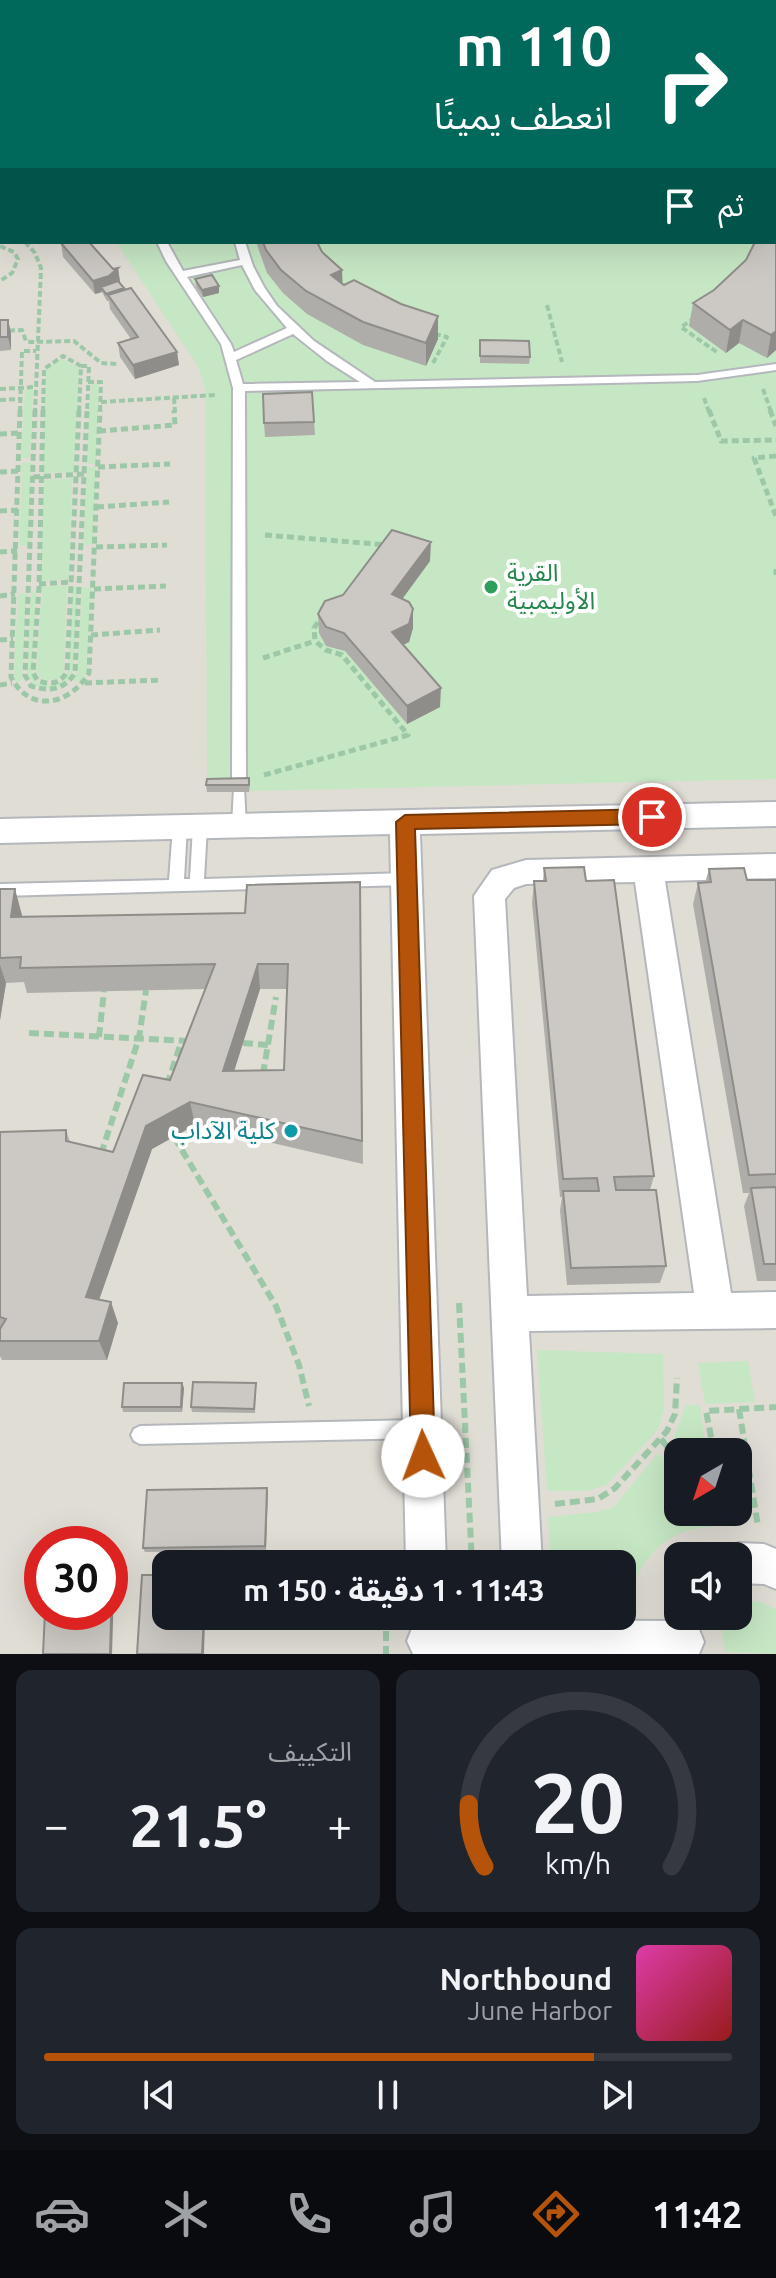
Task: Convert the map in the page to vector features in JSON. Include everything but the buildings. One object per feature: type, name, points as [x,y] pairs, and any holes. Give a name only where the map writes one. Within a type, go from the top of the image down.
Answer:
[{"type":"street","points":[[0,831],[776,814]]},
{"type":"street","points":[[405,822],[426,1550]]},
{"type":"street","points":[[521,1550],[489,896],[495,886],[514,874],[776,866]]},
{"type":"street","points":[[648,869],[715,1311]]},
{"type":"street","points":[[509,1314],[776,1310]]},
{"type":"street","points":[[428,1637],[684,1637]]},
{"type":"lane","points":[[163,244],[217,329],[231,358],[239,391],[239,825]]},
{"type":"lane","points":[[240,244],[244,262],[265,296],[294,329],[329,358],[374,385]]},
{"type":"lane","points":[[181,275],[244,262]]},
{"type":"lane","points":[[231,358],[294,329]]},
{"type":"lane","points":[[239,391],[697,378],[776,367]]},
{"type":"lane","points":[[190,827],[197,884]]},
{"type":"lane","points":[[176,885],[190,827]]},
{"type":"lane","points":[[0,890],[407,879]]},
{"type":"lane","points":[[140,1435],[422,1429]]},
{"type":"path","points":[[27,244],[35,253],[41,268],[27,682]]},
{"type":"path","points":[[0,246],[14,252],[18,259],[12,273],[0,281]]},
{"type":"path","points":[[547,305],[568,382]]},
{"type":"path","points":[[703,314],[681,327],[710,347]]},
{"type":"path","points":[[0,331],[22,330],[26,341],[74,341],[101,363],[117,364]]},
{"type":"path","points":[[427,332],[447,337],[436,359]]},
{"type":"path","points":[[36,351],[22,351],[13,685],[23,696],[40,701],[59,700],[84,684],[89,673],[101,382],[88,382]]},
{"type":"path","points":[[0,685],[27,682],[43,690],[59,688],[71,681],[75,673],[89,366],[81,366],[63,356],[44,369],[36,369]]},
{"type":"path","points":[[44,369],[39,586],[33,673],[38,681],[49,684],[61,680],[67,672],[81,366]]},
{"type":"path","points":[[757,372],[776,426]]},
{"type":"path","points":[[697,378],[717,439],[728,443],[776,440]]},
{"type":"path","points":[[0,389],[35,387]]},
{"type":"path","points":[[101,402],[239,391]]},
{"type":"path","points":[[99,431],[175,425],[174,398]]},
{"type":"path","points":[[0,400],[21,399]]},
{"type":"path","points":[[0,434],[20,433]]},
{"type":"path","points":[[776,456],[754,458],[776,516]]},
{"type":"path","points":[[19,461],[33,460]]},
{"type":"path","points":[[85,466],[170,464]]},
{"type":"path","points":[[0,472],[19,471]]},
{"type":"path","points":[[33,477],[85,474]]},
{"type":"path","points":[[97,507],[169,502]]},
{"type":"path","points":[[0,511],[18,510]]},
{"type":"path","points":[[265,535],[388,544],[380,557]]},
{"type":"path","points":[[82,546],[167,545]]},
{"type":"path","points":[[0,552],[31,547]]},
{"type":"path","points":[[0,596],[39,586],[71,584],[94,587],[166,586]]},
{"type":"path","points":[[239,785],[408,735],[342,655],[326,650],[315,641],[314,628],[330,613]]},
{"type":"path","points":[[91,635],[160,630]]},
{"type":"path","points":[[0,640],[13,639]]},
{"type":"path","points":[[239,666],[315,641]]},
{"type":"path","points":[[71,681],[84,684],[162,680]]},
{"type":"path","points":[[40,701],[43,690]]},
{"type":"path","points":[[96,1170],[139,1038],[146,990]]},
{"type":"path","points":[[99,1037],[104,991]]},
{"type":"path","points":[[261,1087],[276,997]]},
{"type":"path","points":[[29,1033],[199,1041]]},
{"type":"path","points":[[166,1089],[182,1040]]},
{"type":"path","points":[[243,1043],[268,1045]]},
{"type":"path","points":[[174,1137],[276,1306],[299,1365],[314,1430]]},
{"type":"path","points":[[546,1505],[588,1501],[607,1494],[661,1439],[675,1414],[677,1378]]},
{"type":"path","points":[[711,1438],[706,1411],[776,1407]]},
{"type":"path","points":[[739,1409],[744,1438]]},
{"type":"path","points":[[661,1439],[664,1443]]},
{"type":"path","points":[[752,1488],[759,1565]]},
{"type":"path","points":[[386,1630],[386,1654]]},
{"type":"shaded area","points":[[0,244],[776,244],[776,1654],[0,1654]]},
{"type":"green space","name":"القرية الأوليمبية","points":[[117,244],[776,244],[776,779],[207,792],[205,389],[198,366]]},
{"type":"green space","points":[[62,359],[79,368],[74,472],[42,473],[46,369]]},
{"type":"green space","points":[[99,383],[96,464],[87,464],[91,384]]},
{"type":"green space","points":[[25,389],[33,389],[30,458],[21,458]]},
{"type":"green space","points":[[31,462],[29,545],[19,546],[22,463]]},
{"type":"green space","points":[[87,467],[96,467],[93,544],[84,545]]},
{"type":"green space","points":[[72,478],[69,579],[40,581],[44,480]]},
{"type":"green space","points":[[67,585],[64,671],[59,679],[43,681],[36,671],[42,587]]},
{"type":"green space","points":[[78,586],[70,678],[54,688],[35,686],[27,673],[31,591],[36,591],[33,678],[42,684],[52,685],[61,681],[68,672],[73,587]]},
{"type":"green space","points":[[92,587],[87,671],[81,683],[74,680],[82,588]]},
{"type":"green space","points":[[27,593],[22,680],[16,683],[18,594]]},
{"type":"green space","points":[[537,1350],[663,1354],[664,1409],[658,1429],[606,1485],[586,1491],[547,1491]]},
{"type":"green space","points":[[748,1361],[755,1402],[705,1404],[698,1363]]},
{"type":"green space","points":[[686,1405],[700,1405],[704,1438],[674,1438]]},
{"type":"green space","points":[[658,1453],[664,1459],[664,1526],[714,1527],[698,1528],[664,1542],[652,1553],[636,1578],[636,1550],[550,1550],[548,1517],[614,1507]]},
{"type":"green space","points":[[752,1601],[762,1602],[776,1610],[776,1654],[726,1652],[723,1630],[752,1630]]},
{"type":"place","name":"القرية الأوليمبية","points":[[491,587]]},
{"type":"place","name":"كلية الآداب","points":[[291,1131]]},
{"type":"route","points":[[423,1456],[405,822],[652,817]]}]
